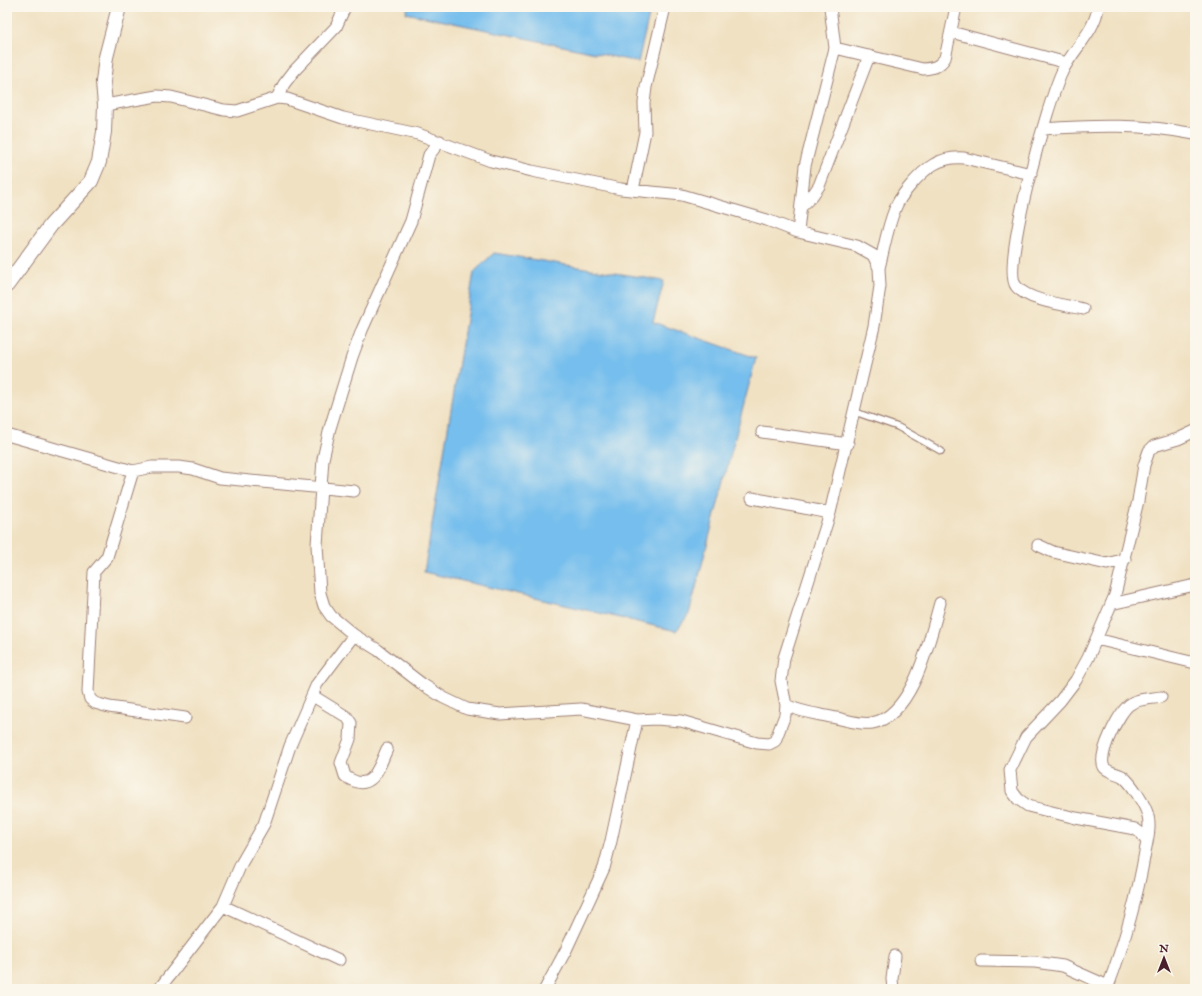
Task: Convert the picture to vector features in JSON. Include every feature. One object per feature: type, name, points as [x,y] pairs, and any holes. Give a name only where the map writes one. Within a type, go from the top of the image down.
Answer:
[{"type":"street","points":[[7,285],[51,225],[91,181],[99,162],[104,132],[105,105],[103,82],[106,57],[119,7]]},
{"type":"street","points":[[277,98],[284,84],[294,71],[336,27],[345,7]]},
{"type":"street","points":[[633,190],[646,132],[644,103],[646,87],[665,7]]},
{"type":"street","points":[[798,232],[805,166],[835,48],[830,7]]},
{"type":"street","points":[[835,48],[923,69],[935,68],[940,65],[945,58],[956,7]]},
{"type":"street","points":[[1083,309],[1031,297],[1014,285],[1012,276],[1013,258],[1019,221],[1049,106],[1067,62],[1094,24],[1098,7]]},
{"type":"street","points":[[951,32],[1067,62]]},
{"type":"street","points":[[801,207],[819,186],[869,56]]},
{"type":"street","points":[[105,105],[157,96],[171,97],[224,110],[237,111],[277,98],[307,105],[343,118],[405,130],[440,141],[491,161],[532,171],[633,190],[682,195],[767,220],[798,232],[858,246],[872,255],[879,268]]},
{"type":"street","points":[[1043,129],[1123,125],[1165,128],[1195,134]]},
{"type":"street","points":[[440,141],[429,155],[411,221],[362,330],[330,428],[323,459],[320,488],[317,574],[324,606],[331,616],[354,635],[378,650],[422,684],[444,698],[467,709],[500,714],[582,709],[637,720],[656,719],[681,721],[757,743],[769,744],[775,741],[778,735],[786,705],[781,681],[784,658],[830,513],[848,444],[874,326],[880,286],[879,268],[895,209],[901,197],[921,173],[932,164],[955,158],[964,158],[1031,174]]},
{"type":"street","points":[[1147,842],[1142,834],[1135,829],[1028,806],[1018,799],[1012,790],[1010,770],[1026,737],[1076,680],[1096,639],[1111,604],[1125,559],[1138,501],[1144,465],[1149,451],[1154,446],[1178,439],[1195,431]]},
{"type":"street","points":[[762,432],[848,444]]},
{"type":"street","points":[[7,435],[133,471],[152,467],[179,467],[193,469],[220,478],[354,491]]},
{"type":"street","points":[[133,471],[107,557],[94,572],[92,642],[88,692],[90,699],[95,703],[110,707],[185,718]]},
{"type":"street","points":[[752,498],[830,513]]},
{"type":"street","points":[[1038,545],[1053,552],[1107,564],[1125,559]]},
{"type":"street","points":[[1111,604],[1195,584]]},
{"type":"street","points":[[786,705],[798,711],[864,723],[876,722],[886,718],[902,703],[914,684],[940,603]]},
{"type":"street","points":[[158,989],[223,906],[241,864],[264,824],[290,746],[313,696],[322,678],[354,635]]},
{"type":"street","points":[[1096,639],[1195,663]]},
{"type":"street","points":[[313,696],[347,717],[351,723],[350,739],[341,763],[345,776],[358,782],[367,782],[373,779],[387,749]]},
{"type":"street","points":[[981,961],[1036,962],[1063,966],[1107,987],[1128,931],[1136,902],[1147,842],[1148,816],[1130,783],[1123,777],[1106,770],[1102,765],[1102,758],[1110,733],[1129,705],[1135,701],[1161,697]]},
{"type":"street","points":[[545,989],[570,944],[604,868],[612,841],[637,720]]},
{"type":"street","points":[[223,906],[339,960]]},
{"type":"street","points":[[893,989],[892,979],[895,956]]},
{"type":"lane","points":[[855,412],[898,427],[941,451]]},
{"type":"water","points":[[408,7],[651,7],[638,62],[406,13]]},
{"type":"water","points":[[494,253],[664,281],[653,322],[756,358],[689,614],[676,631],[424,572],[474,272]]}]
